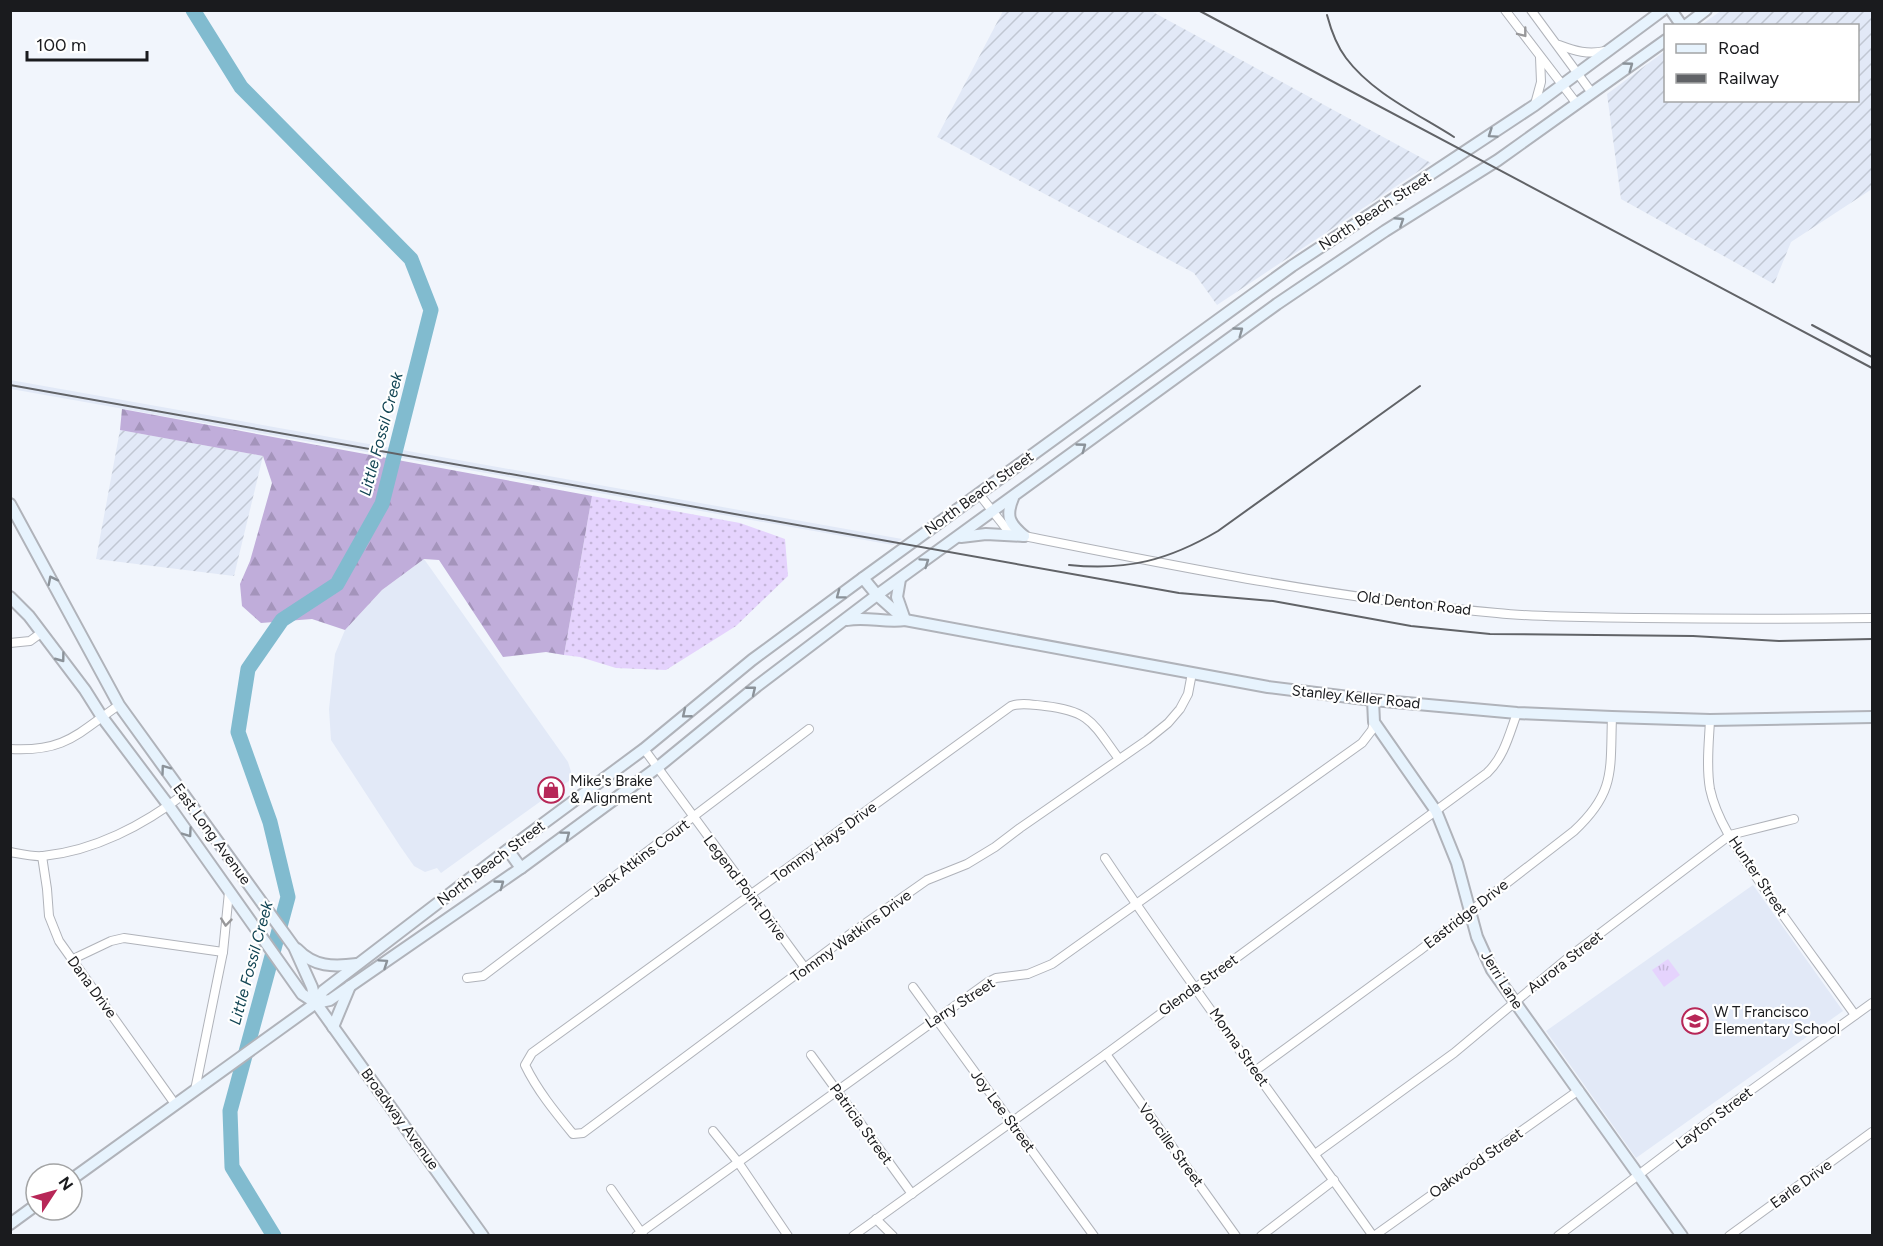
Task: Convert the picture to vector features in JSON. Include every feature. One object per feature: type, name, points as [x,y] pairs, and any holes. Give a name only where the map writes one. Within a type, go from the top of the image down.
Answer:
[{"type":"main road","name":"North Beach Street","points":[[316,1003],[323,991],[644,748],[752,660],[863,578],[1292,266],[1535,105],[1663,10]]},
{"type":"main road","points":[[1671,10],[1682,24]]},
{"type":"main road","points":[[1687,24],[1706,10]]},
{"type":"main road","name":"North Beach Street","points":[[84,1170],[316,1003],[330,999],[521,868],[658,767],[757,686],[877,595],[1305,284],[1498,160],[1664,41]]},
{"type":"main road","points":[[1292,266],[1305,284]]},
{"type":"main road","points":[[1159,363],[1172,380]]},
{"type":"main road","points":[[1013,498],[1008,509],[1009,519],[1024,536]]},
{"type":"main road","name":"East Long Avenue","points":[[10,504],[119,705],[294,947],[312,987],[316,1003]]},
{"type":"main road","points":[[957,538],[986,534],[1024,536]]},
{"type":"main road","points":[[863,578],[877,595],[905,620]]},
{"type":"main road","points":[[900,579],[897,597],[905,620]]},
{"type":"main road","name":"East Long Avenue","points":[[10,597],[86,690],[102,717],[169,806],[302,994],[316,1003]]},
{"type":"main road","name":"Stanley Keller Road","points":[[844,620],[855,618],[905,620],[1268,687],[1373,700],[1517,713],[1612,717],[1710,720],[1872,717]]},
{"type":"main road","points":[[1373,700],[1374,722]]},
{"type":"main road","name":"Jerri Lane","points":[[1374,722],[1436,810],[1457,863],[1477,937],[1492,970],[1680,1235]]},
{"type":"main road","points":[[508,850],[521,868]]},
{"type":"main road","points":[[294,947],[308,959],[326,966],[360,963]]},
{"type":"main road","points":[[333,1027],[350,985]]},
{"type":"main road","name":"Broadway Avenue","points":[[316,1003],[483,1236]]},
{"type":"main road","points":[[10,1224],[24,1214]]},
{"type":"street","points":[[1505,10],[1576,104]]},
{"type":"street","points":[[1531,10],[1592,93]]},
{"type":"street","points":[[1558,45],[1583,53],[1610,50]]},
{"type":"street","points":[[1535,105],[1541,82],[1540,55]]},
{"type":"street","name":"Old Denton Road","points":[[979,494],[1005,527],[1024,536],[1200,571],[1320,591],[1496,613],[1557,618],[1872,618]]},
{"type":"street","points":[[10,643],[30,641],[41,633]]},
{"type":"street","name":"Tommy Watkins Drive","points":[[531,1053],[525,1065],[531,1077],[554,1112],[573,1134],[583,1133],[927,880],[967,864],[995,847],[1147,740],[1168,723],[1180,709],[1188,694],[1192,673]]},
{"type":"street","name":"Tommy Hays Drive","points":[[531,1053],[1011,706],[1030,704],[1058,707],[1079,713],[1093,723],[1119,759]]},
{"type":"street","points":[[10,748],[34,750],[54,746],[74,738],[119,705]]},
{"type":"street","name":"Glenda Street","points":[[854,1236],[1106,1054],[1496,765],[1517,713]]},
{"type":"street","name":"Eastridge Drive","points":[[1255,1071],[1419,951],[1574,831],[1590,816],[1607,787],[1612,717]]},
{"type":"street","name":"Hunter Street","points":[[1710,720],[1708,771],[1710,788],[1720,818],[1769,896],[1855,1015]]},
{"type":"street","name":"Larry Street","points":[[640,1234],[935,1018],[996,978],[1028,974],[1052,964],[1362,743],[1372,730],[1374,722]]},
{"type":"street","name":"Jack Atkins Court","points":[[467,978],[483,976],[809,729]]},
{"type":"street","name":"Legend Point Drive","points":[[644,748],[805,968]]},
{"type":"street","points":[[10,852],[42,856],[96,844],[133,827],[169,806],[184,794]]},
{"type":"street","points":[[1730,835],[1794,819]]},
{"type":"street","name":"Aurora Street","points":[[1315,1154],[1454,1053],[1569,957],[1730,835]]},
{"type":"street","name":"Dana Drive","points":[[42,856],[48,889],[49,916],[59,942],[175,1104]]},
{"type":"street","name":"Monna Street","points":[[1105,858],[1160,941],[1196,987],[1374,1236]]},
{"type":"street","points":[[195,1090],[223,952],[229,892]]},
{"type":"street","points":[[71,960],[111,940],[124,938],[223,952]]},
{"type":"street","name":"Joy Lee Street","points":[[913,987],[1094,1236]]},
{"type":"street","name":"Layton Street","points":[[1558,1236],[1736,1101],[1872,1003]]},
{"type":"street","name":"Voncille Street","points":[[1106,1054],[1236,1236]]},
{"type":"street","name":"Patricia Street","points":[[811,1055],[912,1194]]},
{"type":"street","name":"Oakwood Street","points":[[1374,1236],[1579,1090]]},
{"type":"street","points":[[713,1131],[738,1162],[788,1236]]},
{"type":"street","name":"Earle Drive","points":[[1730,1236],[1872,1132]]},
{"type":"street","points":[[1261,1236],[1334,1180]]},
{"type":"street","points":[[611,1190],[640,1234]]},
{"type":"street","points":[[876,1219],[893,1236]]},
{"type":"shaded area","points":[[1722,10],[1872,11],[1872,189],[1791,242],[1774,284],[1621,199],[1607,94],[1664,52],[1664,102],[1859,102],[1859,24],[1702,24]]},
{"type":"shaded area","points":[[1003,11],[1151,11],[1431,163],[1217,305],[1194,273],[937,137]]},
{"type":"shaded area","points":[[10,380],[902,539],[893,545],[11,389]]},
{"type":"shaded area","points":[[120,430],[263,456],[234,576],[96,559]]},
{"type":"shaded area","points":[[424,559],[568,762],[573,778],[441,873],[437,868],[425,872],[414,866],[400,846],[331,740],[329,709],[335,654],[345,630],[382,590]]},
{"type":"shaded area","name":"W T Francisco Elementary School","points":[[1753,885],[1843,1011],[1636,1158],[1546,1031]]},
{"type":"green space","points":[[122,409],[592,496],[564,655],[546,652],[503,657],[439,560],[424,559],[382,590],[345,630],[312,619],[261,623],[242,606],[240,584],[250,561],[272,483],[263,456],[120,430]]},
{"type":"green space","points":[[592,496],[740,523],[785,539],[788,576],[736,626],[666,670],[616,668],[580,657],[564,655]]},
{"type":"green space","points":[[1668,959],[1680,975],[1664,987],[1652,970]]},
{"type":"waterway","name":"Little Fossil Creek","points":[[193,10],[241,87],[411,259],[431,310],[382,504],[337,584],[282,620],[248,669],[238,732],[270,822],[288,897],[230,1111],[232,1167],[274,1236]]},
{"type":"railway","points":[[1198,10],[1872,368]]},
{"type":"railway","points":[[1327,15],[1339,48],[1369,82],[1396,102],[1454,137]]},
{"type":"railway","points":[[1812,325],[1872,357]]},
{"type":"railway","points":[[10,385],[1179,593],[1273,601],[1411,626],[1490,634],[1693,636],[1779,641],[1872,639]]},
{"type":"railway","points":[[1069,565],[1129,565],[1165,556],[1200,541],[1218,531],[1420,386]]},
{"type":"place","name":"Mike's Brake & Alignment","points":[[551,790]]},
{"type":"place","name":"W T Francisco Elementary School","points":[[1695,1021]]}]
